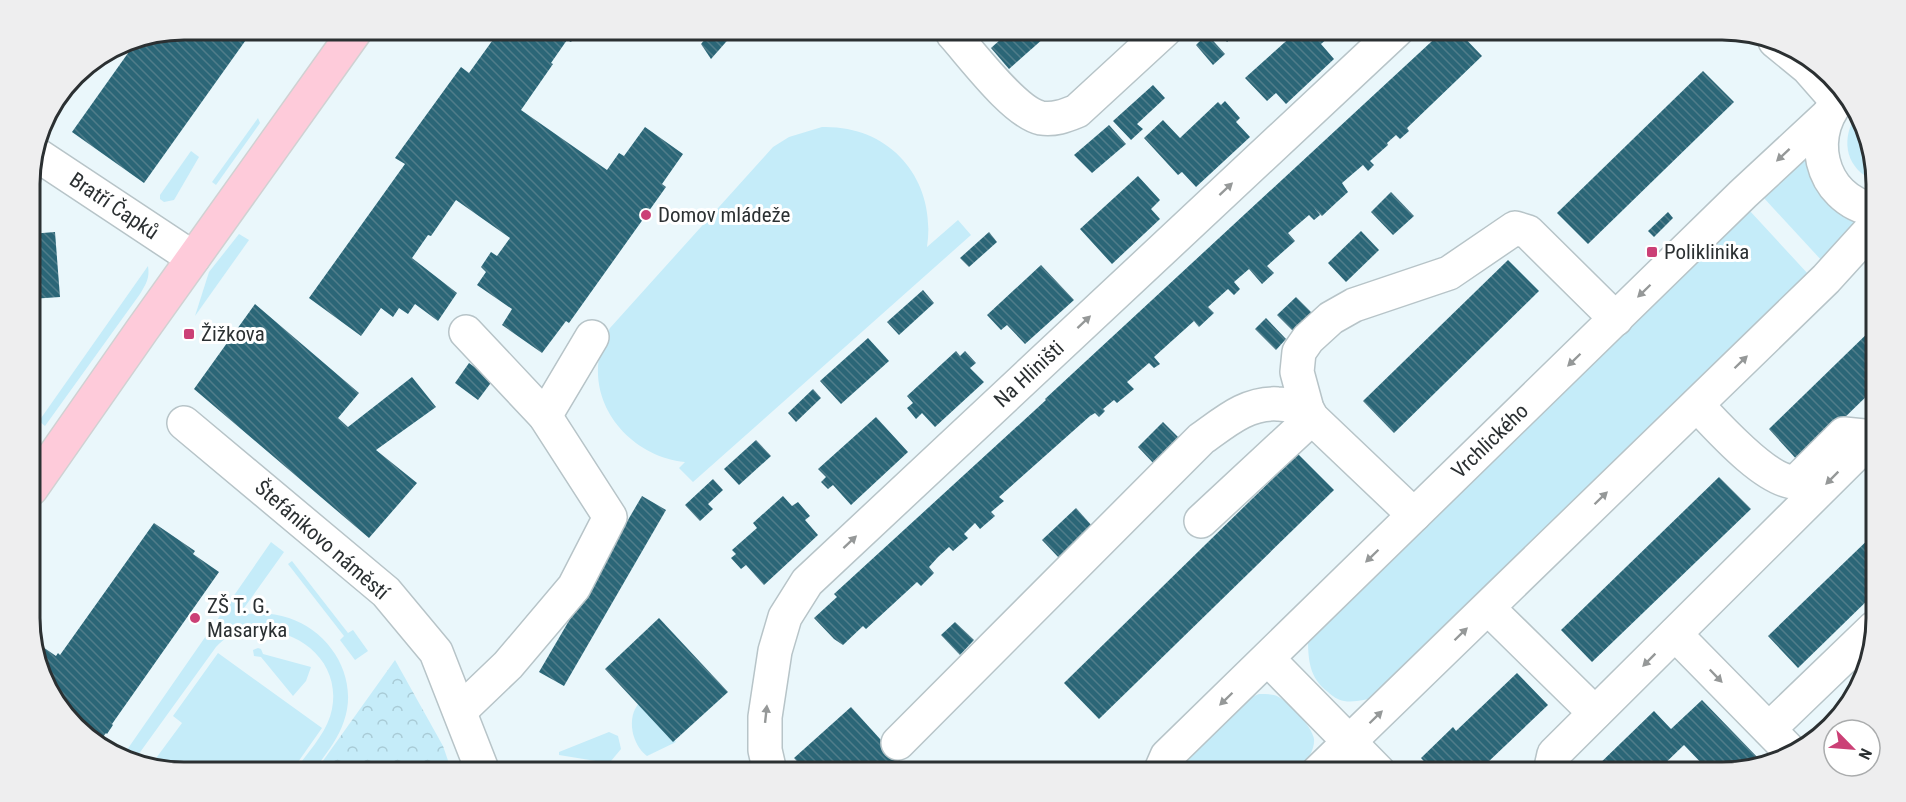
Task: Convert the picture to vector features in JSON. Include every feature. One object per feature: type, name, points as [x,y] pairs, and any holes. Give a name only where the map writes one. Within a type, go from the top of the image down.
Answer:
[{"type":"main road","points":[[40,476],[348,41]]},
{"type":"street","points":[[959,40],[1018,107],[1039,118],[1059,118],[1077,111],[1154,40]]},
{"type":"street","name":"Na Hliništi","points":[[768,762],[765,750],[765,717],[775,651],[785,617],[807,582],[1386,40]]},
{"type":"street","points":[[1811,72],[1837,104],[1821,134],[1824,166],[1831,181],[1842,194],[1855,204],[1865,207]]},
{"type":"street","name":"Vrchlického","points":[[1165,761],[1167,756],[1837,104]]},
{"type":"street","name":"Bratří Čapků","points":[[43,159],[193,258]]},
{"type":"street","points":[[1310,414],[1297,372],[1299,352],[1308,339],[1331,318],[1354,305],[1449,273],[1515,228],[1528,232],[1616,319]]},
{"type":"street","points":[[1329,761],[1826,279],[1865,236]]},
{"type":"street","points":[[460,711],[508,665],[574,587],[610,518],[546,416],[466,332]]},
{"type":"street","points":[[546,416],[592,337]]},
{"type":"street","points":[[898,743],[1201,439],[1238,412],[1278,404],[1310,414],[1414,515]]},
{"type":"street","points":[[1697,405],[1762,468],[1788,482],[1796,482],[1844,434],[1865,435]]},
{"type":"street","points":[[1201,521],[1310,414]]},
{"type":"street","name":"Štefánikovo náměstí","points":[[184,423],[386,592],[436,651],[479,762]]},
{"type":"street","points":[[1552,761],[1554,754],[1865,445]]},
{"type":"street","points":[[1488,608],[1595,713]]},
{"type":"street","points":[[1675,634],[1779,740],[1864,640]]},
{"type":"street","points":[[1268,659],[1369,761]]},
{"type":"green space","points":[[258,118],[260,123],[216,185],[212,182]]},
{"type":"green space","points":[[1851,123],[1861,147],[1865,176],[1852,163],[1849,154],[1847,145]]},
{"type":"green space","points":[[822,127],[847,129],[869,135],[888,146],[904,161],[916,179],[925,200],[928,223],[927,247],[958,220],[971,235],[693,482],[679,468],[685,462],[662,457],[641,447],[610,415],[601,395],[598,373],[601,351],[610,328],[773,147],[789,137]]},
{"type":"green space","points":[[1806,149],[1865,219],[1823,262],[1763,197]]},
{"type":"green space","points":[[191,151],[199,157],[174,200],[164,202],[160,199],[160,195]]},
{"type":"green space","points":[[1749,210],[1809,275],[1377,697],[1360,701],[1340,700],[1322,687],[1313,674],[1309,660],[1308,637]]},
{"type":"green space","points":[[239,234],[249,240],[195,316],[209,272]]},
{"type":"green space","points":[[148,266],[147,281],[140,294],[45,426],[40,419]]},
{"type":"green space","points":[[271,542],[284,552],[239,615],[264,614],[289,618],[304,625],[329,645],[338,659],[348,689],[348,705],[344,721],[330,748],[320,762],[301,762],[322,734],[330,718],[333,692],[324,663],[302,642],[288,635],[254,630],[228,636],[219,644],[139,754],[127,750]]},
{"type":"green space","points":[[292,561],[348,633],[353,630],[368,651],[355,660],[340,640],[344,636],[288,564]]},
{"type":"green space","points":[[258,648],[263,654],[311,667],[306,681],[293,696],[261,657],[254,656],[253,650]]},
{"type":"green space","points":[[218,653],[322,728],[298,762],[185,762],[156,759],[182,723],[173,716]]},
{"type":"green space","points":[[395,660],[443,746],[448,762],[322,762]]},
{"type":"green space","points":[[1259,694],[1274,695],[1285,701],[1304,720],[1314,739],[1311,753],[1306,761],[1182,761],[1242,701]]},
{"type":"green space","points":[[639,703],[676,742],[647,756],[642,751],[632,731],[633,716]]},
{"type":"green space","points":[[609,732],[618,736],[621,749],[611,761],[604,762],[559,755],[559,752]]},
{"type":"building","points":[[999,40],[1041,40],[1009,69],[991,48]]},
{"type":"building","points":[[1201,40],[1213,40],[1225,54],[1213,65],[1196,45]]},
{"type":"building","points":[[1287,40],[1325,40],[1321,44],[1334,59],[1286,104],[1276,93],[1267,101],[1245,78]]},
{"type":"building","points":[[1433,40],[1467,40],[1482,56],[1407,128],[1409,131],[1400,139],[1396,135],[1387,143],[1388,145],[1370,161],[1374,165],[1368,171],[1363,165],[1342,183],[1348,192],[1322,216],[1314,208],[1320,215],[1314,220],[1309,215],[1288,233],[1295,241],[1267,266],[1274,273],[1262,284],[1249,269],[1234,282],[1240,289],[1234,295],[1228,289],[1208,307],[1214,313],[1199,327],[1194,321],[1154,357],[1160,364],[1154,368],[1149,363],[1127,382],[1134,389],[1117,403],[1114,400],[1103,409],[1105,411],[1099,417],[1095,413],[1090,416],[999,497],[1004,501],[991,512],[995,516],[980,529],[975,523],[964,534],[968,538],[953,551],[949,547],[938,557],[929,567],[934,573],[921,586],[917,582],[866,629],[863,626],[843,645],[834,639],[814,618],[837,597],[834,594]]},
{"type":"building","points":[[175,41],[245,41],[144,183],[72,132],[130,51],[157,43]]},
{"type":"building","points":[[492,41],[566,41],[521,110],[607,170],[619,153],[624,156],[645,127],[683,154],[662,184],[666,187],[569,323],[566,321],[542,353],[502,325],[512,309],[477,285],[486,272],[481,267],[491,252],[497,256],[510,238],[456,200],[431,236],[428,235],[412,258],[457,293],[438,321],[415,304],[408,314],[399,308],[393,317],[381,308],[361,336],[309,298],[405,164],[395,158],[461,67],[469,73]]},
{"type":"building","points":[[704,41],[727,41],[711,59],[701,44]]},
{"type":"building","points":[[1703,71],[1734,102],[1588,244],[1557,213]]},
{"type":"building","points":[[1153,85],[1165,98],[1137,124],[1143,129],[1131,140],[1113,121]]},
{"type":"building","points":[[1225,101],[1240,118],[1236,122],[1250,137],[1196,187],[1182,172],[1178,175],[1144,138],[1163,120],[1180,138],[1218,102],[1221,105]]},
{"type":"building","points":[[1109,125],[1126,144],[1092,173],[1074,155]]},
{"type":"building","points":[[1138,176],[1160,200],[1151,209],[1160,219],[1112,264],[1080,229]]},
{"type":"building","points":[[1391,192],[1414,216],[1393,235],[1371,212]]},
{"type":"building","points":[[1668,212],[1673,218],[1654,237],[1648,231]]},
{"type":"building","points":[[1361,231],[1379,250],[1346,282],[1328,263]]},
{"type":"building","points":[[55,232],[60,297],[41,298],[41,233]]},
{"type":"building","points":[[989,232],[997,242],[969,267],[960,258]]},
{"type":"building","points":[[1508,260],[1539,291],[1394,433],[1363,401]]},
{"type":"building","points":[[1041,265],[1074,300],[1025,344],[1007,325],[1001,330],[987,315]]},
{"type":"building","points":[[923,290],[934,303],[899,335],[887,322]]},
{"type":"building","points":[[1296,297],[1313,314],[1294,332],[1277,315]]},
{"type":"building","points":[[255,304],[359,393],[338,418],[348,427],[412,377],[436,407],[376,450],[417,483],[369,538],[194,389]]},
{"type":"building","points":[[1266,318],[1286,339],[1276,350],[1255,329]]},
{"type":"building","points":[[1865,336],[1865,398],[1799,462],[1769,429]]},
{"type":"building","points":[[868,338],[889,361],[841,404],[820,381]]},
{"type":"building","points":[[956,351],[960,356],[965,351],[976,363],[970,368],[984,382],[935,427],[922,413],[916,419],[907,408],[913,403],[907,396]]},
{"type":"building","points":[[469,363],[493,380],[478,400],[455,383]]},
{"type":"building","points":[[813,389],[821,398],[796,422],[788,413]]},
{"type":"building","points":[[876,417],[908,452],[851,505],[833,485],[828,489],[821,482],[826,477],[818,469]]},
{"type":"building","points":[[1163,422],[1182,441],[1156,466],[1138,447]]},
{"type":"building","points":[[756,440],[771,456],[739,485],[724,469]]},
{"type":"building","points":[[1298,454],[1334,490],[1099,719],[1064,683]]},
{"type":"building","points":[[1719,477],[1751,509],[1592,662],[1561,630]]},
{"type":"building","points":[[713,479],[723,490],[708,504],[713,509],[700,521],[685,505]]},
{"type":"building","points":[[642,496],[666,510],[564,686],[539,672]]},
{"type":"building","points":[[783,496],[792,506],[798,502],[810,516],[805,520],[818,535],[764,585],[746,565],[741,569],[731,558],[736,554],[732,550],[757,528],[753,523]]},
{"type":"building","points":[[1076,508],[1093,527],[1060,559],[1042,540]]},
{"type":"building","points":[[154,523],[195,551],[193,554],[219,572],[104,736],[76,712],[65,697],[55,681],[44,648],[56,656],[58,653],[60,655]]},
{"type":"building","points":[[1865,543],[1865,603],[1798,668],[1768,636]]},
{"type":"building","points":[[659,618],[728,692],[673,742],[605,669]]},
{"type":"building","points":[[955,622],[974,640],[960,655],[941,635]]},
{"type":"building","points":[[1517,673],[1548,705],[1489,761],[1424,761],[1421,758],[1453,727],[1456,731]]},
{"type":"building","points":[[1702,700],[1757,757],[1731,761],[1699,761],[1684,745],[1667,761],[1602,761],[1654,711],[1671,729]]},
{"type":"building","points":[[851,707],[901,762],[797,762],[794,758]]},
{"type":"place","name":"Domov mládeže","points":[[646,215]]},
{"type":"place","name":"Poliklinika","points":[[1652,252]]},
{"type":"place","name":"Žižkova","points":[[189,334]]},
{"type":"place","name":"ZŠ T. G. Masaryka","points":[[195,618]]}]
